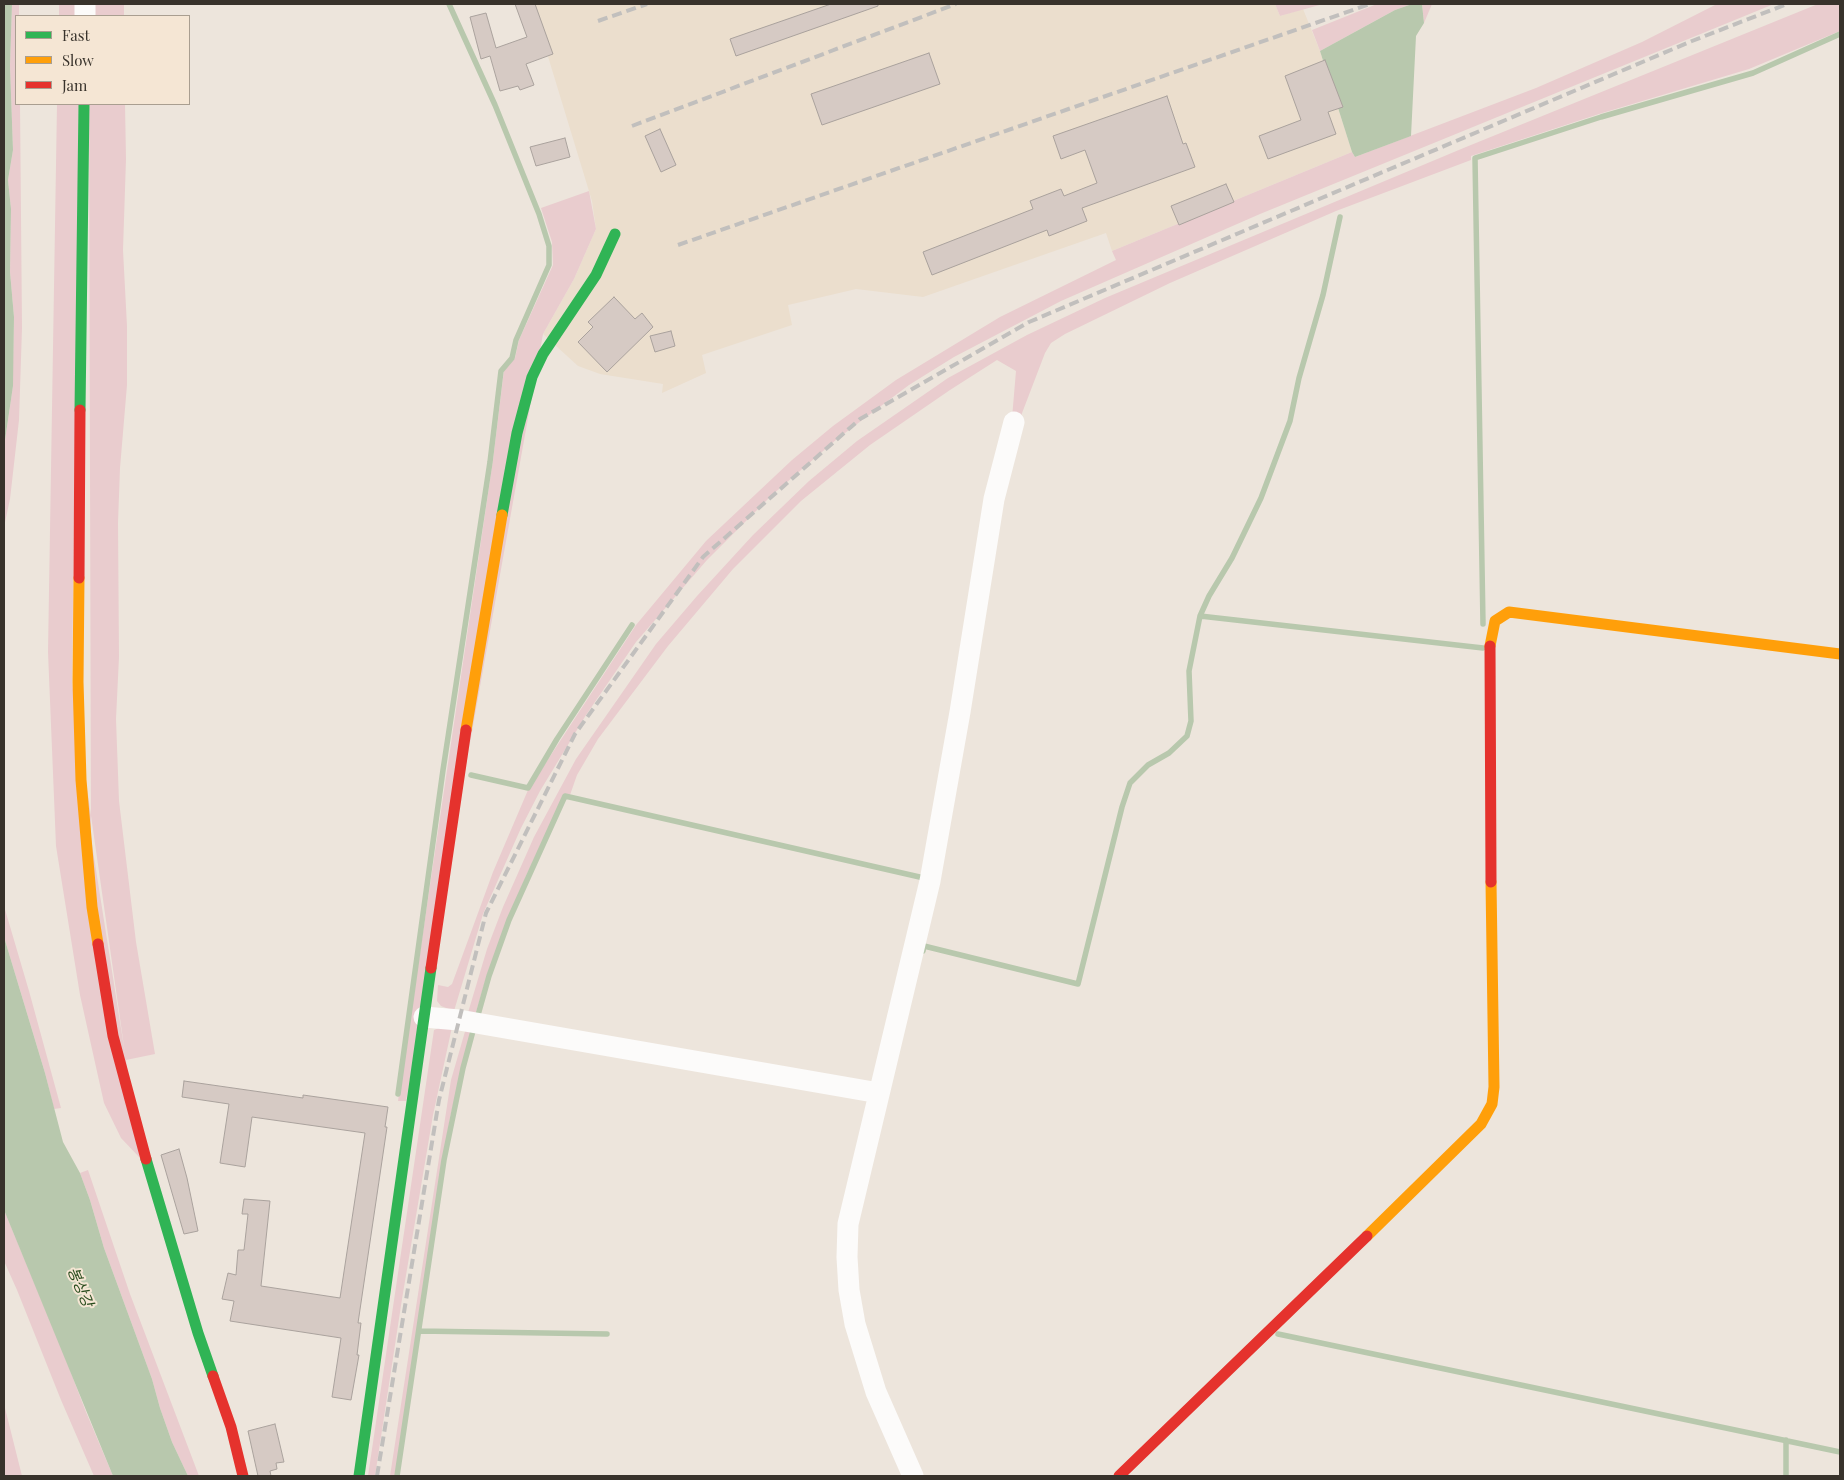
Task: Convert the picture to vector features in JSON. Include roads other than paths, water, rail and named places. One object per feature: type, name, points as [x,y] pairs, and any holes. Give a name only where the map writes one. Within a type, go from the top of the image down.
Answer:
[{"type":"street","points":[[84,105],[78,682],[81,780],[92,908],[114,1036],[132,1107],[150,1174],[198,1333],[231,1427],[243,1476]]},
{"type":"street","points":[[359,1476],[464,745],[486,602],[517,433],[532,377],[543,354],[596,275],[615,234]]},
{"type":"street","points":[[912,1476],[889,1423],[864,1356],[855,1324],[846,1257],[848,1224],[930,881],[960,712],[994,499],[1014,422]]},
{"type":"street","points":[[1119,1476],[1254,1343],[1412,1193],[1481,1124],[1492,1104],[1494,1088],[1491,969],[1490,640],[1495,621],[1508,612],[1840,654]]},
{"type":"street","points":[[424,1017],[459,1020],[879,1093]]},
{"type":"water","points":[[4,4],[12,4],[10,66],[13,150],[8,180],[11,209],[10,272],[14,317],[13,386],[4,447]]},
{"type":"water","points":[[1412,4],[1422,4],[1424,23],[1416,36],[1411,136],[1355,157],[1320,51],[1395,10]]},
{"type":"water","name":"봉상강","points":[[4,937],[45,1073],[63,1142],[80,1173],[104,1248],[152,1379],[172,1442],[188,1476],[113,1476],[4,1210]]},
{"type":"waterway","points":[[398,1094],[443,770],[490,462],[501,371],[512,358],[516,340],[549,265],[549,246],[539,214],[495,105],[449,4]]},
{"type":"waterway","points":[[1483,624],[1475,158],[1601,117],[1753,73],[1840,34]]},
{"type":"waterway","points":[[923,951],[924,946],[1078,984],[1122,807],[1130,783],[1148,765],[1169,753],[1187,736],[1191,721],[1189,671],[1200,616],[1209,596],[1232,558],[1261,498],[1290,421],[1299,378],[1323,295],[1340,217]]},
{"type":"waterway","points":[[1200,616],[1483,648]]},
{"type":"waterway","points":[[471,775],[528,788],[557,739],[632,625]]},
{"type":"waterway","points":[[478,1015],[489,976],[509,920],[565,796],[924,878]]},
{"type":"waterway","points":[[397,1476],[444,1160],[463,1068],[473,1031]]},
{"type":"waterway","points":[[419,1331],[607,1334]]},
{"type":"waterway","points":[[1278,1334],[1840,1452]]},
{"type":"waterway","points":[[1786,1440],[1786,1476]]},
{"type":"railway","points":[[598,21],[647,4]]},
{"type":"railway","points":[[632,126],[956,4]]},
{"type":"railway","points":[[678,245],[1370,4]]},
{"type":"railway","points":[[377,1476],[439,1100],[486,913],[575,734],[703,557],[860,419],[1029,322],[1692,41],[1787,4]]}]
